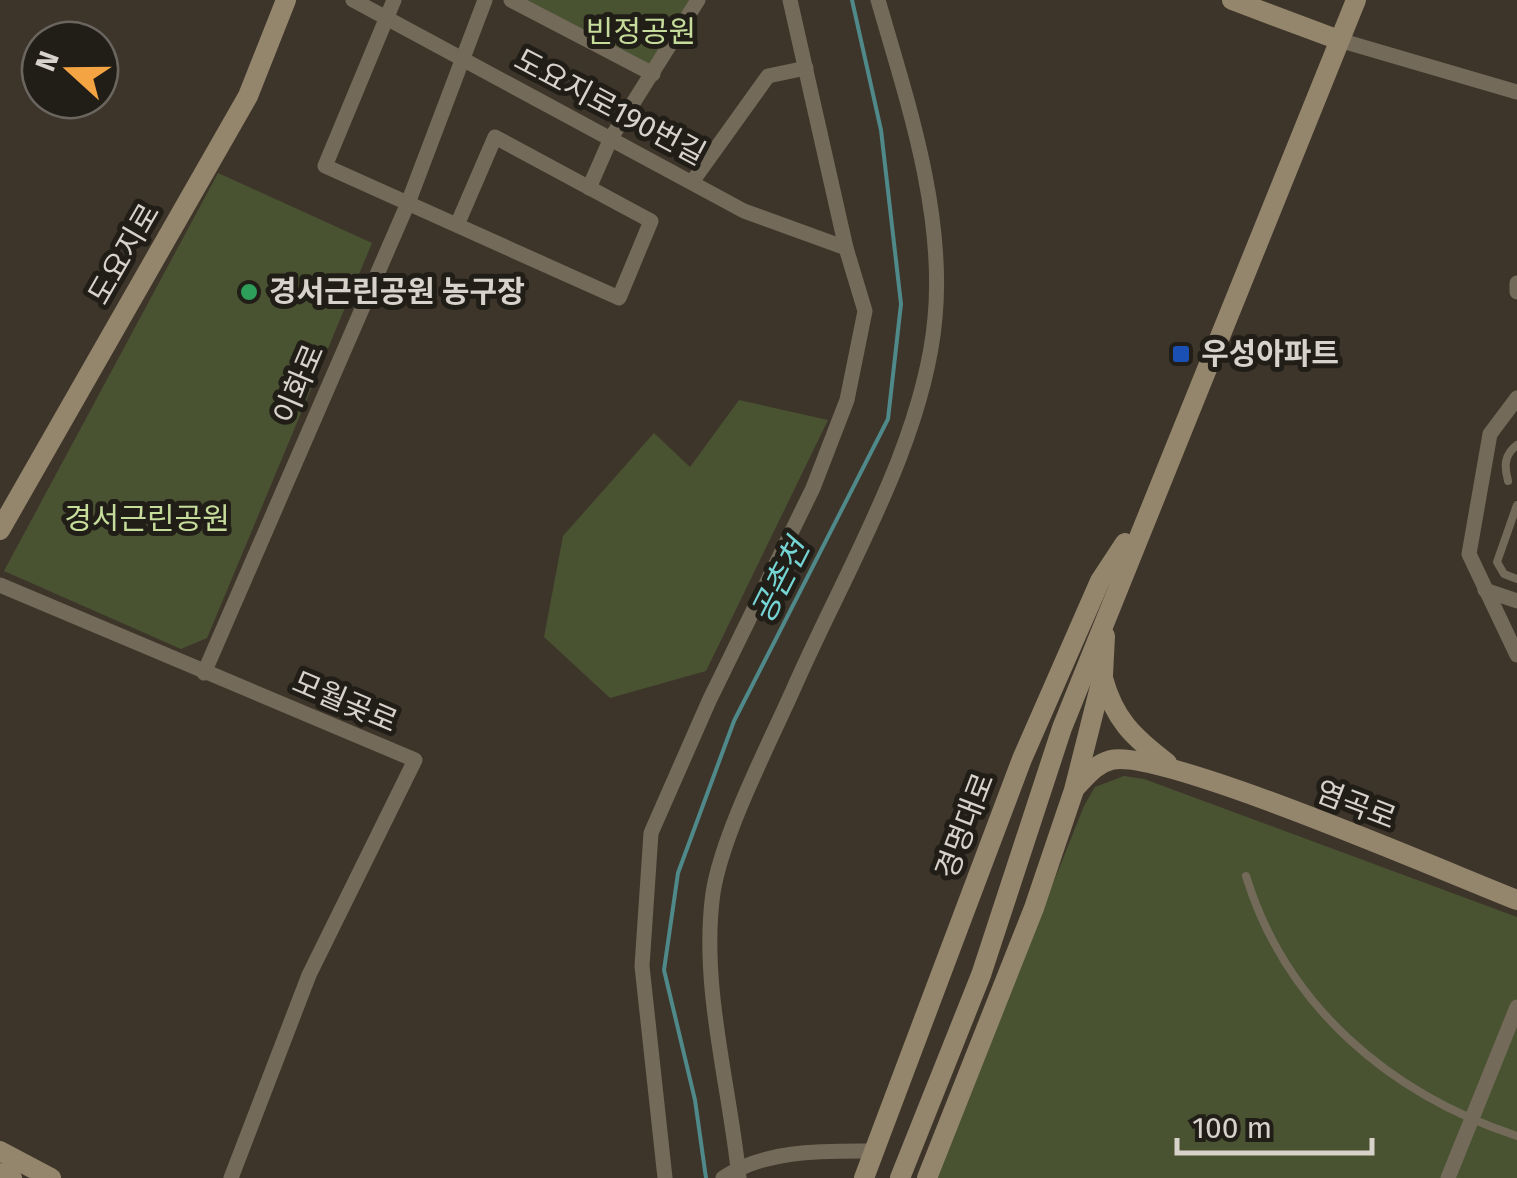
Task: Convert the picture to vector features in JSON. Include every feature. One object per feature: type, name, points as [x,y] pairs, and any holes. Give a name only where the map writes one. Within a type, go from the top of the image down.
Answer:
[{"type":"main road","name":"도요지로","points":[[0,530],[248,96],[286,0]]},
{"type":"main road","points":[[1232,0],[1339,40]]},
{"type":"main road","name":"경명대로","points":[[900,1178],[981,974],[1062,728],[1356,0]]},
{"type":"main road","name":"경명대로","points":[[864,1178],[1022,758],[1100,581],[1148,508]]},
{"type":"main road","name":"경명대로","points":[[927,1178],[1034,908],[1074,790],[1103,675],[1106,616]]},
{"type":"main road","name":"염곡로","points":[[1103,675],[1111,708],[1129,734],[1173,767]]},
{"type":"main road","name":"염곡로","points":[[1074,790],[1095,766],[1110,760],[1173,767],[1517,900]]},
{"type":"main road","points":[[0,1151],[51,1178]]},
{"type":"main road","points":[[0,1173],[12,1178]]},
{"type":"street","name":"도요지로190번길","points":[[353,0],[744,210],[846,248]]},
{"type":"street","points":[[394,0],[326,166],[619,298],[650,221],[495,137],[458,225]]},
{"type":"street","name":"이화로","points":[[204,673],[408,203],[485,0]]},
{"type":"street","points":[[511,0],[653,74]]},
{"type":"street","points":[[589,188],[612,138],[698,0]]},
{"type":"street","points":[[665,1178],[642,966],[652,833],[812,488],[848,400],[866,311],[846,248],[790,0]]},
{"type":"street","points":[[874,1151],[810,1151],[733,1174],[709,940],[714,889],[752,782],[893,469],[922,386],[935,319],[936,265],[928,202],[913,127],[878,0]]},
{"type":"street","points":[[1339,40],[1517,92]]},
{"type":"street","points":[[692,182],[768,76],[806,68]]},
{"type":"street","points":[[1517,283],[1517,292]]},
{"type":"street","points":[[1517,398],[1490,434],[1470,554],[1517,656]]},
{"type":"street","name":"모월곶로","points":[[0,585],[415,760],[308,975],[232,1178]]},
{"type":"street","points":[[1485,590],[1517,602]]},
{"type":"street","points":[[1448,1178],[1474,1122],[1517,1007]]},
{"type":"lane","points":[[1508,482],[1504,468],[1508,452],[1517,445]]},
{"type":"lane","points":[[1517,505],[1497,562],[1504,574],[1517,579]]},
{"type":"lane","points":[[1246,876],[1276,954],[1312,1005],[1363,1054],[1474,1122],[1517,1136]]},
{"type":"green space","name":"빈정공원","points":[[515,0],[696,0],[652,72]]},
{"type":"green space","name":"경서근린공원","points":[[218,173],[372,243],[207,638],[181,649],[4,571]]},
{"type":"green space","points":[[739,400],[828,420],[706,671],[610,698],[544,637],[563,536],[654,433],[690,467]]},
{"type":"green space","points":[[1124,776],[1144,779],[1517,917],[1517,1178],[935,1178],[1084,806],[1095,787]]},
{"type":"waterway","name":"공촌천","points":[[706,1178],[695,1100],[664,970],[678,873],[734,721],[888,419],[901,304],[881,130],[852,0]]},
{"type":"place","name":"경서근린공원 농구장","points":[[249,292]]},
{"type":"place","name":"우성아파트","points":[[1181,354]]}]
